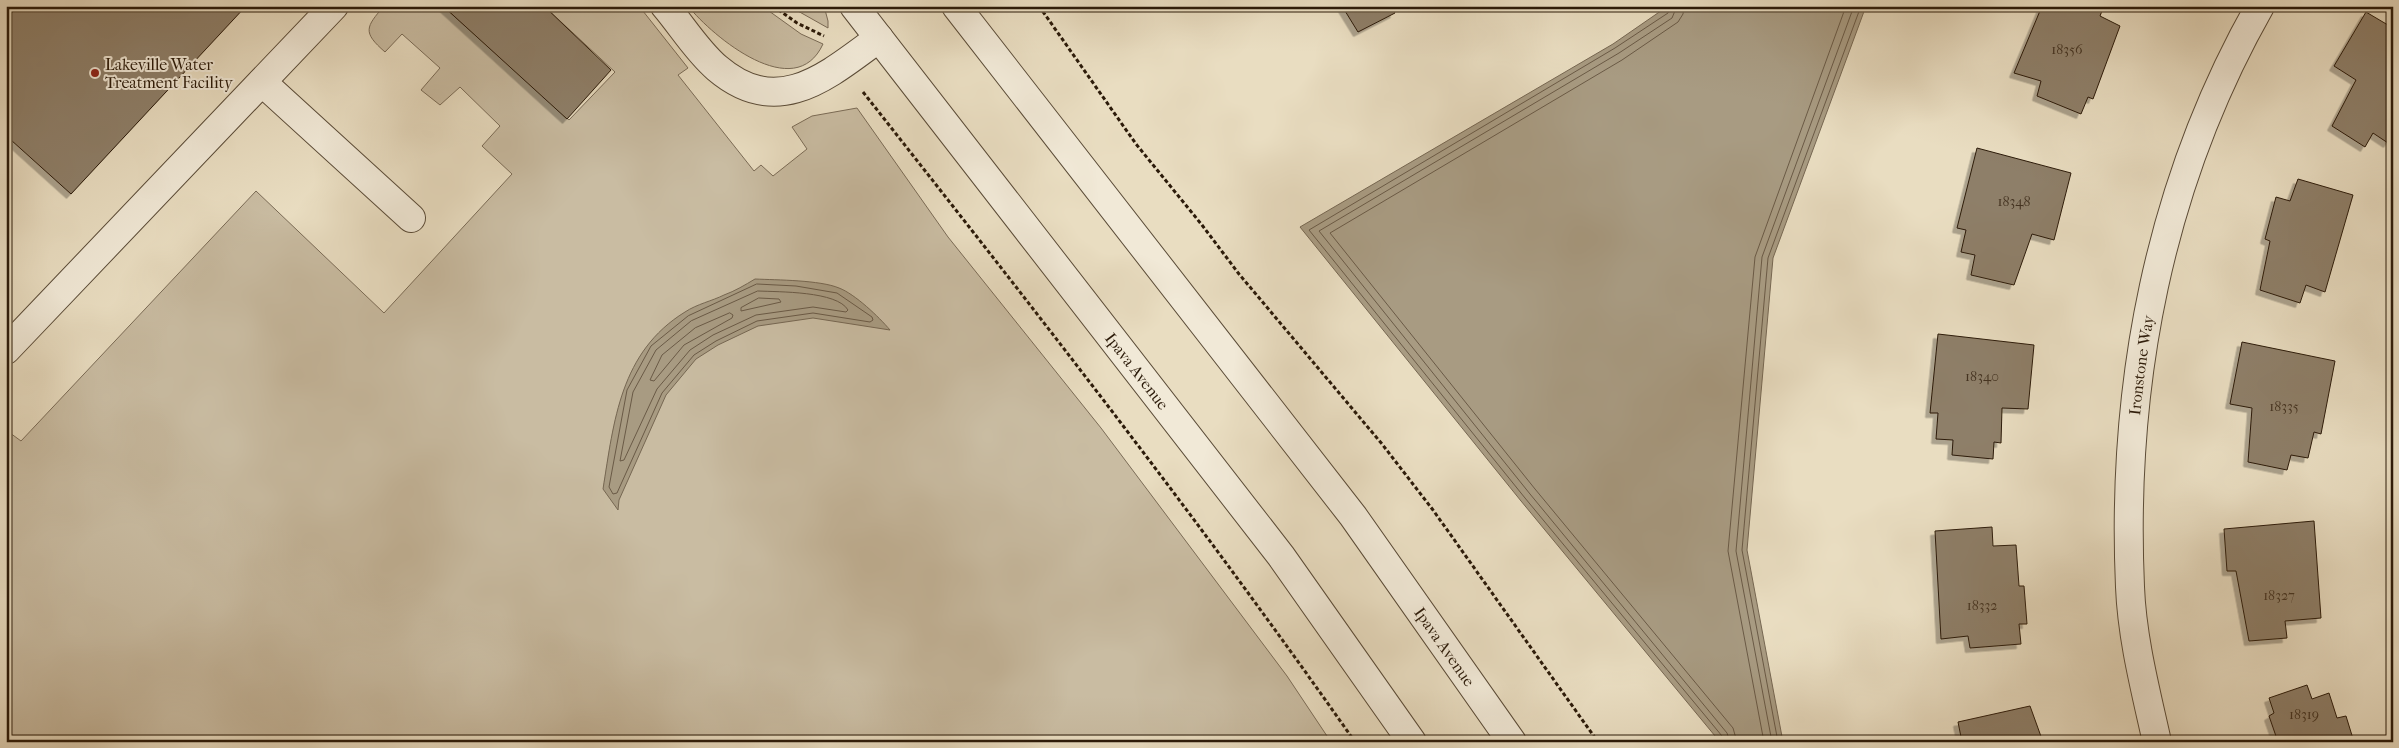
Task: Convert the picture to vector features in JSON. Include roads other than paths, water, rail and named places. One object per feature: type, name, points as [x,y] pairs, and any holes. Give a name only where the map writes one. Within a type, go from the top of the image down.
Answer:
[{"type":"street","points":[[665,6],[715,67],[730,78],[765,93],[793,90],[815,82],[879,38]]},
{"type":"street","name":"Ipava Avenue","points":[[854,6],[1281,556],[1412,742]]},
{"type":"street","name":"Ipava Avenue","points":[[956,6],[1353,516],[1512,742]]},
{"type":"street","name":"Ironstone Way","points":[[2156,742],[2136,636],[2130,589],[2132,427],[2137,375],[2156,277],[2192,151],[2239,42],[2260,6]]},
{"type":"street","points":[[6,350],[336,7]]},
{"type":"street","points":[[262,82],[411,218]]},
{"type":"water","points":[[1668,6],[1866,6],[1773,258],[1747,550],[1783,742],[1720,742],[1521,501],[1300,227],[1613,44]]},
{"type":"water","points":[[755,279],[810,282],[839,288],[859,300],[890,330],[813,318],[758,326],[718,345],[696,359],[666,395],[619,500],[618,510],[603,489],[611,438],[624,390],[633,368],[646,347],[663,328],[694,307],[732,292]]},
{"type":"place","name":"Lakeville Water Treatment Facility","points":[[95,73]]}]
